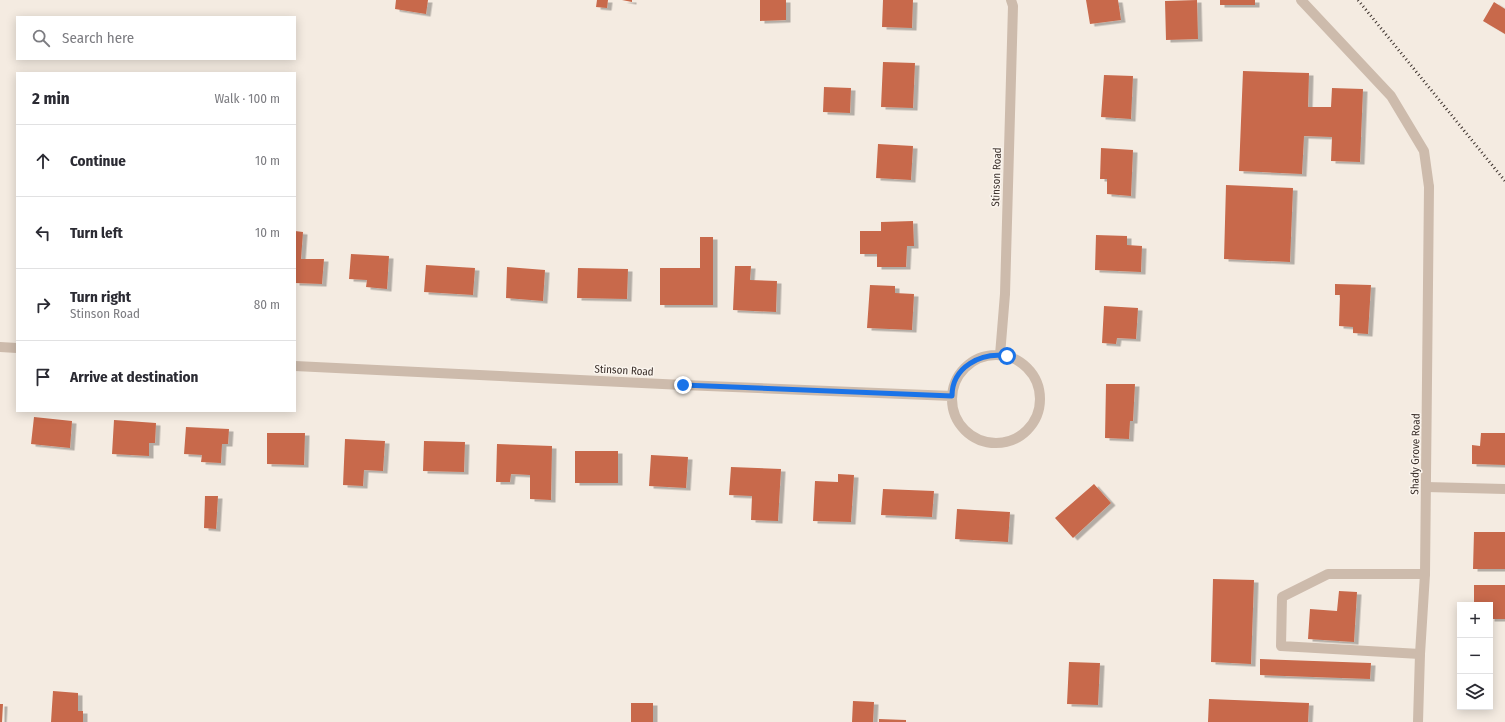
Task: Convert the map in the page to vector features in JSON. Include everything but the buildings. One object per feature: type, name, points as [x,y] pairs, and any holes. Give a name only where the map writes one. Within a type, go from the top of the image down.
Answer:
[{"type":"street","name":"Stinson Road","points":[[1000,355],[1006,278],[1013,6],[1011,0]]},
{"type":"street","name":"Shady Grove Road","points":[[1301,0],[1391,96],[1424,150],[1429,187],[1426,487],[1425,574],[1420,654],[1418,722]]},
{"type":"street","points":[[0,347],[16,348]]},
{"type":"street","points":[[991,355],[1000,355],[1007,356],[1020,362],[1032,372],[1038,385],[1041,400],[1038,415],[1030,428],[1019,437],[1006,442],[992,443],[978,440],[966,432],[957,420],[952,407],[952,396],[956,379],[964,367],[977,359],[991,355]]},
{"type":"street","name":"Stinson Road","points":[[296,366],[683,385],[952,396]]},
{"type":"street","points":[[1426,487],[1505,489]]},
{"type":"street","points":[[1420,654],[1281,646],[1282,597],[1328,574],[1425,574]]},
{"type":"railway","points":[[1358,0],[1505,181]]},
{"type":"route","points":[[683,385],[952,396],[956,379],[964,367],[977,359],[991,355],[1007,356]]}]
